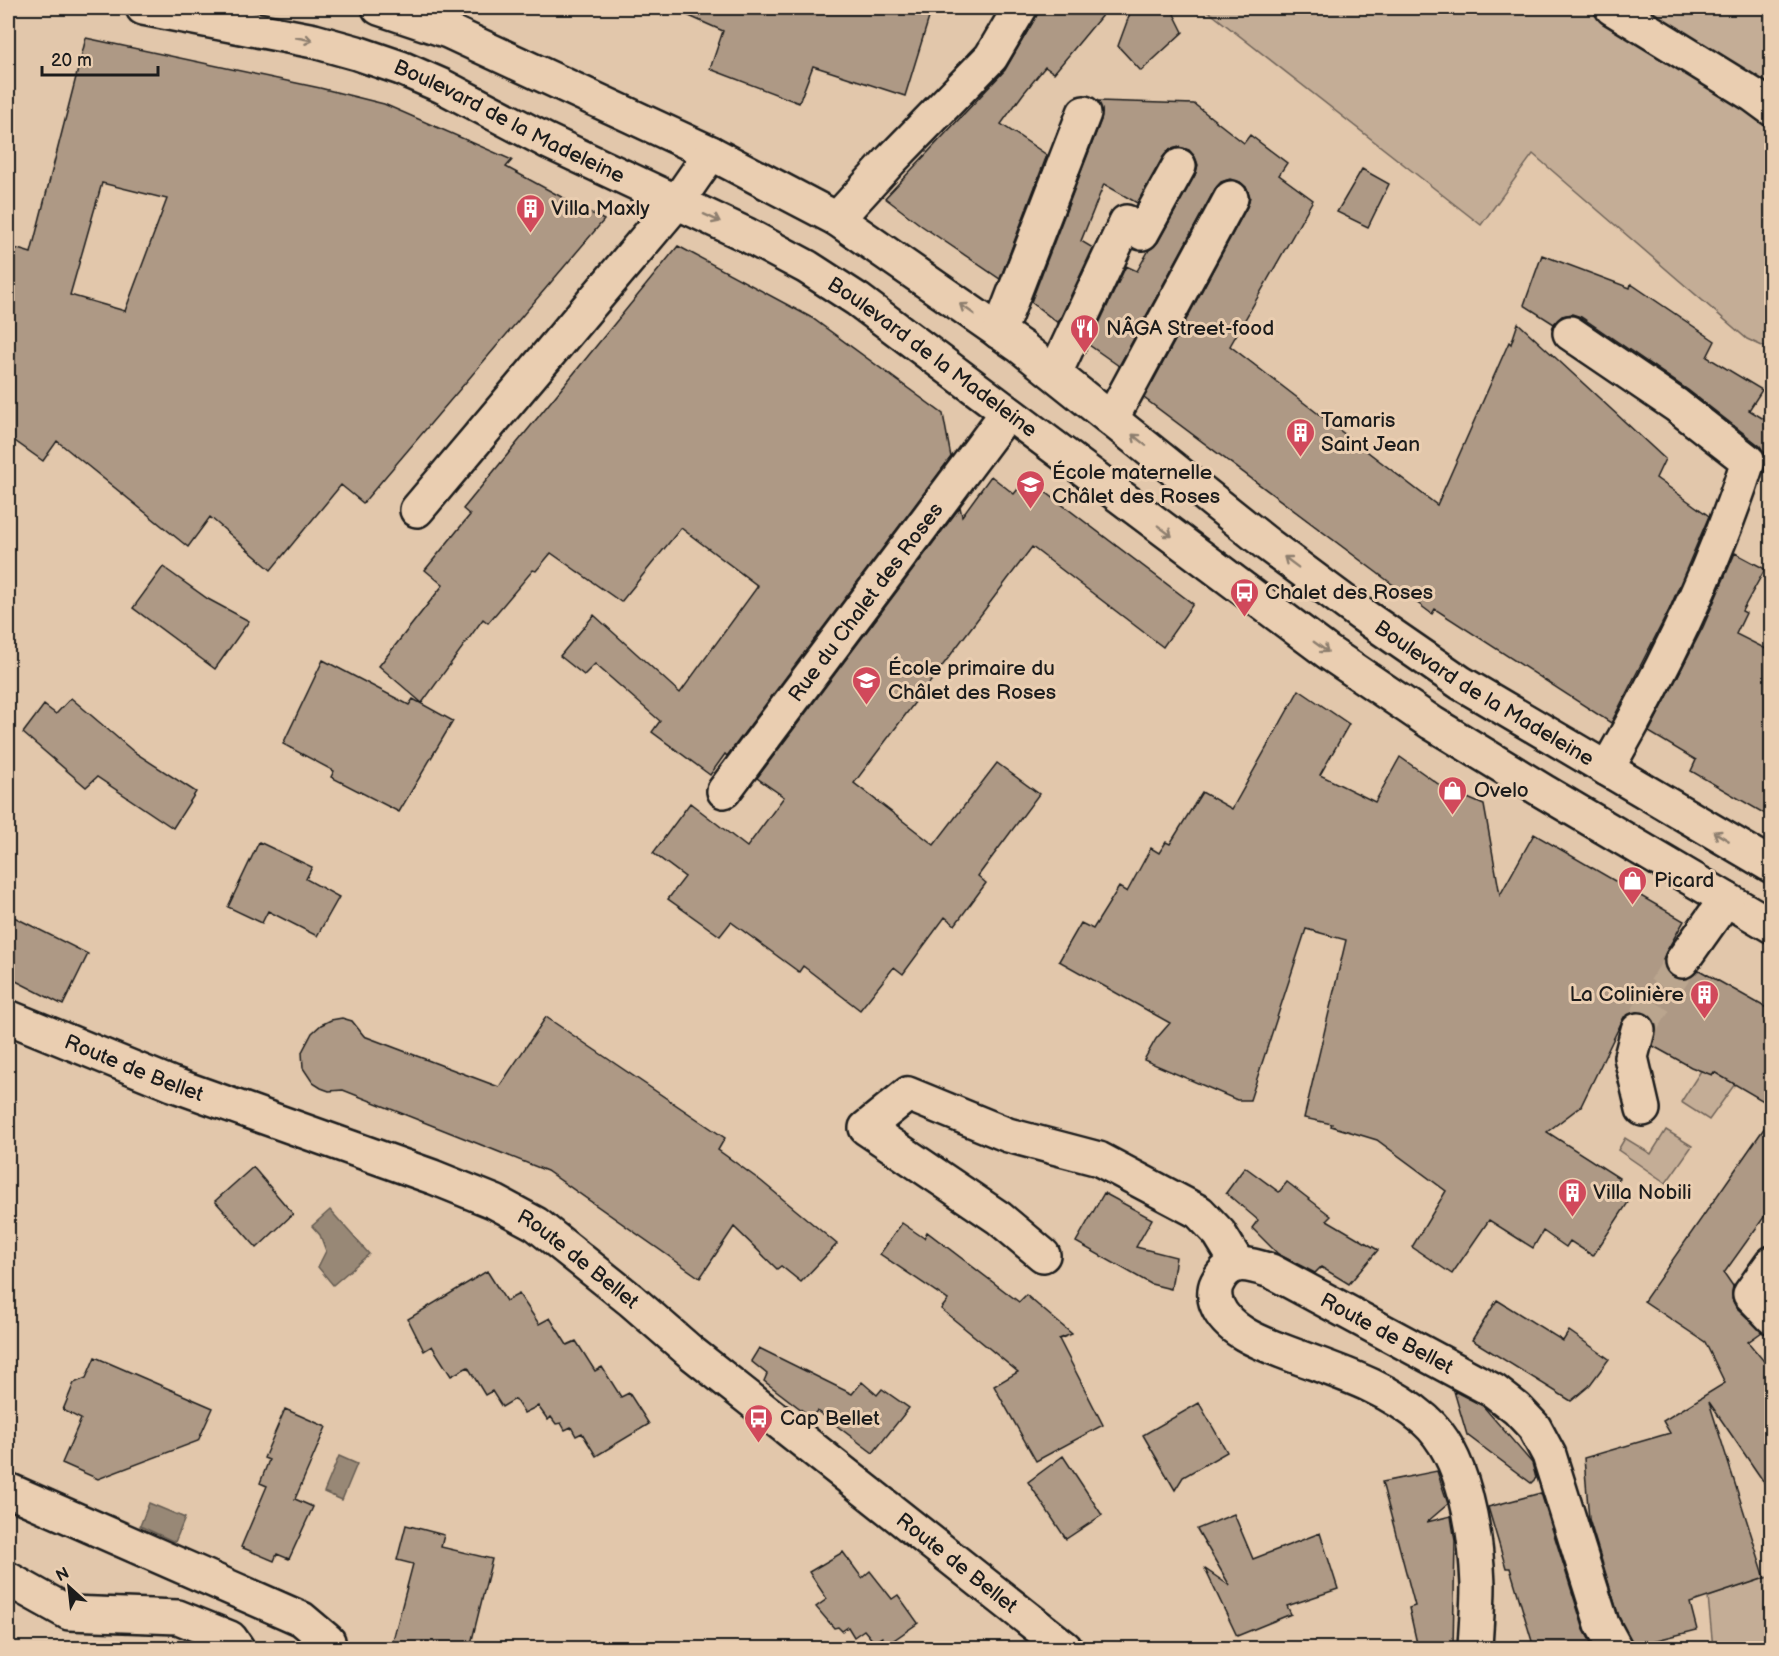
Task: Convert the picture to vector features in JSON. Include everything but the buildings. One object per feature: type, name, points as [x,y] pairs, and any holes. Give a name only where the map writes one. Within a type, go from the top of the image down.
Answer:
[{"type":"street","name":"Boulevard de la Madeleine","points":[[143,8],[260,19],[314,41],[401,68],[442,86],[547,141],[747,235],[807,267],[858,300],[1329,653],[1432,723],[1772,926]]},
{"type":"street","name":"Boulevard de la Madeleine","points":[[380,8],[453,19],[837,219],[1055,373],[1267,544],[1361,614],[1461,683],[1772,866]]},
{"type":"street","points":[[837,219],[890,160],[991,57],[1020,8]]},
{"type":"street","points":[[1612,8],[1772,109]]},
{"type":"street","points":[[999,332],[1084,112]]},
{"type":"street","points":[[417,510],[677,202],[711,153]]},
{"type":"street","points":[[1055,373],[1126,222],[1142,233],[1179,166]]},
{"type":"street","points":[[1112,418],[1231,198]]},
{"type":"street","points":[[1570,333],[1676,405],[1748,461],[1731,515],[1682,627],[1642,707],[1607,768]]},
{"type":"street","name":"Rue du Chalet des Roses","points":[[724,791],[1007,412]]},
{"type":"street","points":[[1543,791],[1570,747]]},
{"type":"street","points":[[1682,961],[1726,899]]},
{"type":"street","name":"Route de Bellet","points":[[8,1017],[172,1084],[433,1177],[495,1202],[536,1224],[631,1300],[693,1354],[1065,1648]]},
{"type":"street","points":[[1638,1029],[1631,1057],[1642,1109]]},
{"type":"street","points":[[1043,1255],[999,1218],[866,1128],[908,1094],[1008,1135],[1099,1159],[1199,1212],[1219,1233],[1238,1264],[1223,1271],[1214,1289],[1216,1304],[1228,1322],[1263,1344],[1367,1383],[1425,1420],[1445,1443],[1459,1471],[1474,1542],[1478,1586],[1475,1648]]},
{"type":"street","points":[[1772,1263],[1750,1294],[1772,1317]]},
{"type":"street","name":"Route de Bellet","points":[[1238,1264],[1252,1265],[1271,1271],[1461,1372],[1494,1391],[1517,1409],[1534,1427],[1549,1455],[1602,1624],[1615,1648]]},
{"type":"street","points":[[8,1490],[302,1619],[328,1641],[326,1648]]},
{"type":"street","points":[[8,1580],[69,1613],[178,1617],[230,1638],[237,1648]]},
{"type":"shaded area","points":[[1204,8],[1771,8],[1771,350],[1747,339],[1533,154],[1481,225]]},
{"type":"shaded area","points":[[1704,1066],[1735,1084],[1709,1120],[1681,1102]]},
{"type":"shaded area","points":[[1666,1130],[1692,1146],[1666,1183],[1618,1150],[1625,1138],[1651,1154]]},
{"type":"shaded area","points":[[330,1210],[369,1254],[333,1285],[318,1267],[326,1251],[320,1235],[312,1226]]},
{"type":"shaded area","points":[[339,1456],[357,1464],[342,1500],[324,1492]]},
{"type":"shaded area","points":[[149,1503],[185,1518],[175,1542],[140,1526]]},
{"type":"shaded area","points":[[1771,1576],[1771,1648],[1713,1648],[1708,1597]]},
{"type":"tunnel","points":[[1638,1030],[1682,961]]},
{"type":"place","name":"Villa Maxly","points":[[530,234]]},
{"type":"place","name":"NÂGA Street-food","points":[[1085,354]]},
{"type":"place","name":"Tamaris Saint Jean","points":[[1300,458]]},
{"type":"place","name":"École maternelle Châlet des Roses","points":[[1031,510]]},
{"type":"place","name":"Chalet des Roses","points":[[1244,618]]},
{"type":"place","name":"École primaire du Châlet des Roses","points":[[867,706]]},
{"type":"place","name":"Ovelo","points":[[1453,816]]},
{"type":"place","name":"Picard","points":[[1633,906]]},
{"type":"place","name":"La Colinière","points":[[1705,1020]]},
{"type":"place","name":"Villa Nobili","points":[[1572,1218]]},
{"type":"place","name":"Cap Bellet","points":[[759,1444]]}]
